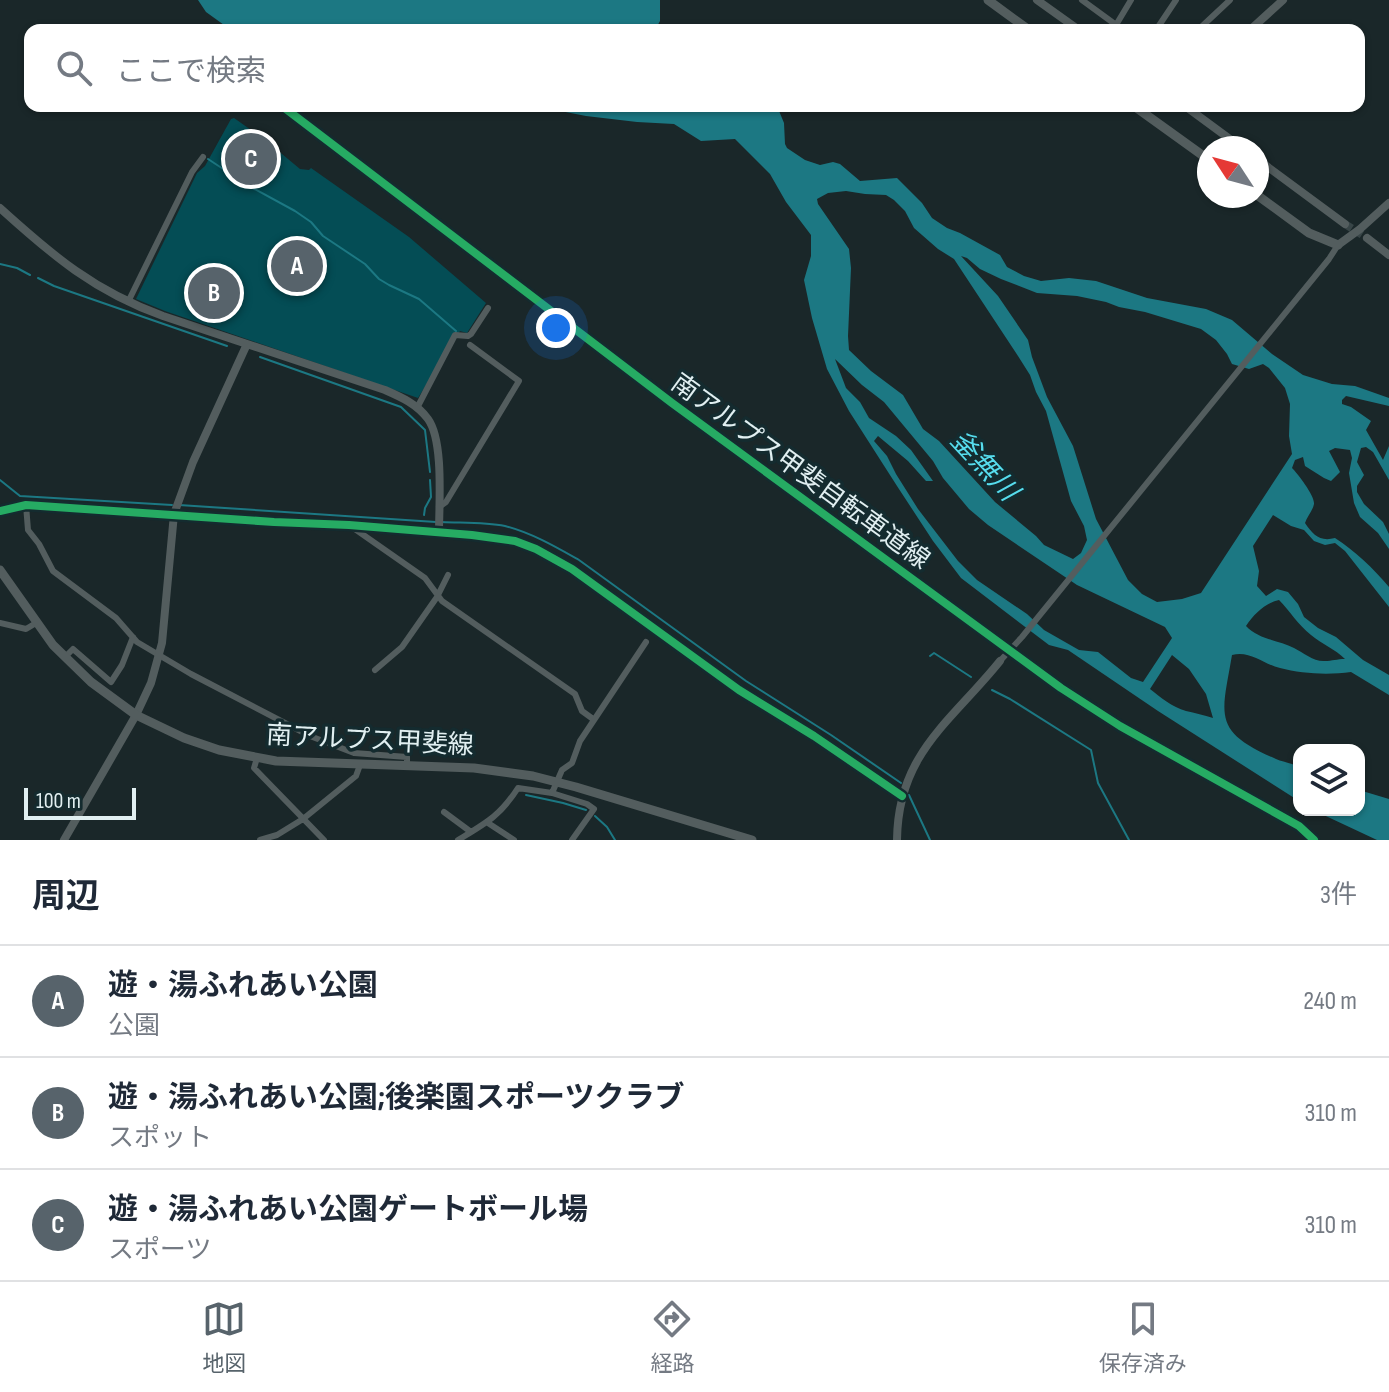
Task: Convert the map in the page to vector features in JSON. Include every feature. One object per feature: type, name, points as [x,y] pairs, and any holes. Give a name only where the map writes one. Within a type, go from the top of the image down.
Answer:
[{"type":"main road","points":[[988,0],[1021,24]]},
{"type":"main road","points":[[1142,112],[1197,151]]},
{"type":"main road","points":[[1269,204],[1309,233],[1338,245]]},
{"type":"main road","name":"南アルプス甲斐線","points":[[0,570],[36,623],[91,682],[136,715],[205,746],[276,761],[474,768],[533,776],[752,840]]},
{"type":"street","points":[[1037,0],[1071,24]]},
{"type":"street","points":[[1082,0],[1109,24]]},
{"type":"street","points":[[1116,24],[1131,0]]},
{"type":"street","points":[[1160,24],[1176,0]]},
{"type":"street","points":[[1204,24],[1230,0]]},
{"type":"street","points":[[1257,24],[1283,0]]},
{"type":"street","points":[[1193,112],[1226,136]]},
{"type":"street","points":[[128,302],[192,172],[203,157]]},
{"type":"street","points":[[1269,168],[1345,224]]},
{"type":"street","points":[[897,840],[902,796],[933,735],[1022,637],[1338,245],[1389,203]]},
{"type":"street","points":[[0,208],[70,268],[128,302],[404,398],[428,419],[434,431],[439,533]]},
{"type":"street","points":[[1367,238],[1389,255]]},
{"type":"street","points":[[417,408],[455,335],[471,334],[488,308]]},
{"type":"street","points":[[64,840],[151,683],[159,656],[174,514],[193,462],[247,344]]},
{"type":"street","points":[[439,507],[446,502],[519,381],[470,345]]},
{"type":"street","points":[[0,511],[26,505],[349,525],[515,541],[572,569],[739,690],[902,796]]},
{"type":"street","points":[[26,505],[28,530],[53,571],[116,618],[137,642],[310,736],[354,753],[407,757],[407,767]]},
{"type":"street","points":[[349,525],[425,578],[437,597],[575,694],[582,711],[593,719]]},
{"type":"street","points":[[375,670],[402,647],[437,597],[448,575]]},
{"type":"street","points":[[0,623],[26,629],[36,623]]},
{"type":"street","points":[[65,657],[73,649],[111,682],[122,665],[133,637]]},
{"type":"street","points":[[552,793],[562,770],[572,763],[593,719],[646,642]]},
{"type":"street","points":[[257,758],[254,768],[324,840]]},
{"type":"street","points":[[260,840],[277,835],[303,819],[356,776],[360,765]]},
{"type":"street","points":[[458,840],[488,823],[506,807],[518,788],[552,793],[594,809],[572,840]]},
{"type":"street","points":[[444,812],[471,832]]},
{"type":"street","points":[[488,823],[514,840]]},
{"type":"shaded area","points":[[198,0],[660,0],[658,24],[223,24],[206,12]]},
{"type":"shaded area","points":[[566,112],[779,112],[787,148],[805,160],[820,165],[840,164],[860,181],[897,178],[932,218],[1000,255],[1007,267],[1024,276],[1041,281],[1069,278],[1096,281],[1147,298],[1206,309],[1232,320],[1303,375],[1332,384],[1355,386],[1389,398],[1389,406],[1346,396],[1342,404],[1371,421],[1366,430],[1383,460],[1389,446],[1389,480],[1373,452],[1366,447],[1361,448],[1357,462],[1364,475],[1357,492],[1364,504],[1383,522],[1389,534],[1389,549],[1378,533],[1360,517],[1354,503],[1349,473],[1350,450],[1335,448],[1329,451],[1340,472],[1331,481],[1305,466],[1303,457],[1295,460],[1292,468],[1314,500],[1305,523],[1317,536],[1335,538],[1350,548],[1370,567],[1389,587],[1389,607],[1345,551],[1335,543],[1325,545],[1314,541],[1304,530],[1273,515],[1253,546],[1259,571],[1257,586],[1266,596],[1277,589],[1288,592],[1304,617],[1389,675],[1389,695],[1351,672],[1297,672],[1245,654],[1232,655],[1224,707],[1226,719],[1240,739],[1293,765],[1293,797],[1068,650],[1049,645],[961,578],[933,541],[849,411],[827,369],[804,280],[811,256],[811,235],[770,174],[735,139],[701,141],[674,124]],"holes":[[[846,191],[886,195],[894,200],[905,211],[914,228],[954,259],[1030,375],[1046,411],[1071,501],[1084,526],[1087,540],[1081,553],[1073,559],[1044,545],[995,502],[939,441],[923,429],[903,395],[849,350],[849,249],[817,199],[828,193]],[[961,256],[980,269],[1037,293],[1106,302],[1201,329],[1216,340],[1232,364],[1249,369],[1263,364],[1285,388],[1290,404],[1292,454],[1201,593],[1157,602],[1142,594],[1128,580],[1096,519],[1073,446],[1047,397],[1028,340],[998,296]],[[835,359],[884,402],[969,509],[988,525],[1077,585],[1165,627],[1172,638],[1143,682],[1131,678],[1098,652],[1079,650],[1044,630],[1027,614],[977,580],[958,561],[918,509],[887,456],[874,441],[878,436],[926,481],[933,481],[911,450],[869,418],[860,402],[846,388]],[[1279,600],[1306,631],[1345,659],[1317,660],[1288,645],[1263,637],[1246,626],[1256,613]],[[1172,655],[1189,669],[1206,694],[1213,718],[1181,709],[1150,689]]]},
{"type":"shaded area","points":[[234,118],[300,169],[311,168],[409,237],[486,303],[467,333],[460,331],[418,398],[136,299],[197,173],[205,166]]},
{"type":"shaded area","points":[[1365,792],[1389,799],[1389,840],[1377,840],[1326,816],[1365,816]]},
{"type":"waterway","points":[[208,159],[311,222],[323,236],[365,264],[379,279],[419,299],[456,331]]},
{"type":"waterway","points":[[279,253],[310,240]]},
{"type":"waterway","points":[[0,264],[30,275]]},
{"type":"waterway","points":[[38,278],[227,346]]},
{"type":"waterway","points":[[260,357],[401,407],[425,430],[430,472]]},
{"type":"waterway","points":[[0,480],[20,496],[172,505]]},
{"type":"waterway","points":[[424,515],[431,497],[430,480]]},
{"type":"waterway","points":[[179,505],[436,522]]},
{"type":"waterway","points":[[442,522],[505,526],[553,545],[579,560],[746,681],[901,783]]},
{"type":"waterway","points":[[930,656],[934,653],[971,677]]},
{"type":"waterway","points":[[992,690],[1091,750],[1098,783],[1129,840]]},
{"type":"waterway","points":[[526,795],[586,810]]},
{"type":"waterway","points":[[909,795],[930,840]]},
{"type":"waterway","points":[[595,816],[615,840]]},
{"type":"tunnel","points":[[1345,224],[1367,238]]},
{"type":"cycle path","name":"南アルプス甲斐自転車道線","points":[[290,112],[672,403],[1061,688],[1120,726],[1299,826],[1314,840]]},
{"type":"cycle path","points":[[0,511],[26,505],[349,525],[515,541],[572,569],[739,690],[902,796]]},
{"type":"place","name":"遊・湯ふれあい公園ゲートボール場","points":[[251,159]]},
{"type":"place","name":"遊・湯ふれあい公園","points":[[297,266]]},
{"type":"place","name":"遊・湯ふれあい公園;後楽園スポーツクラブ","points":[[214,293]]},
{"type":"water label","name":"釜無川","points":[[984,466]]}]
